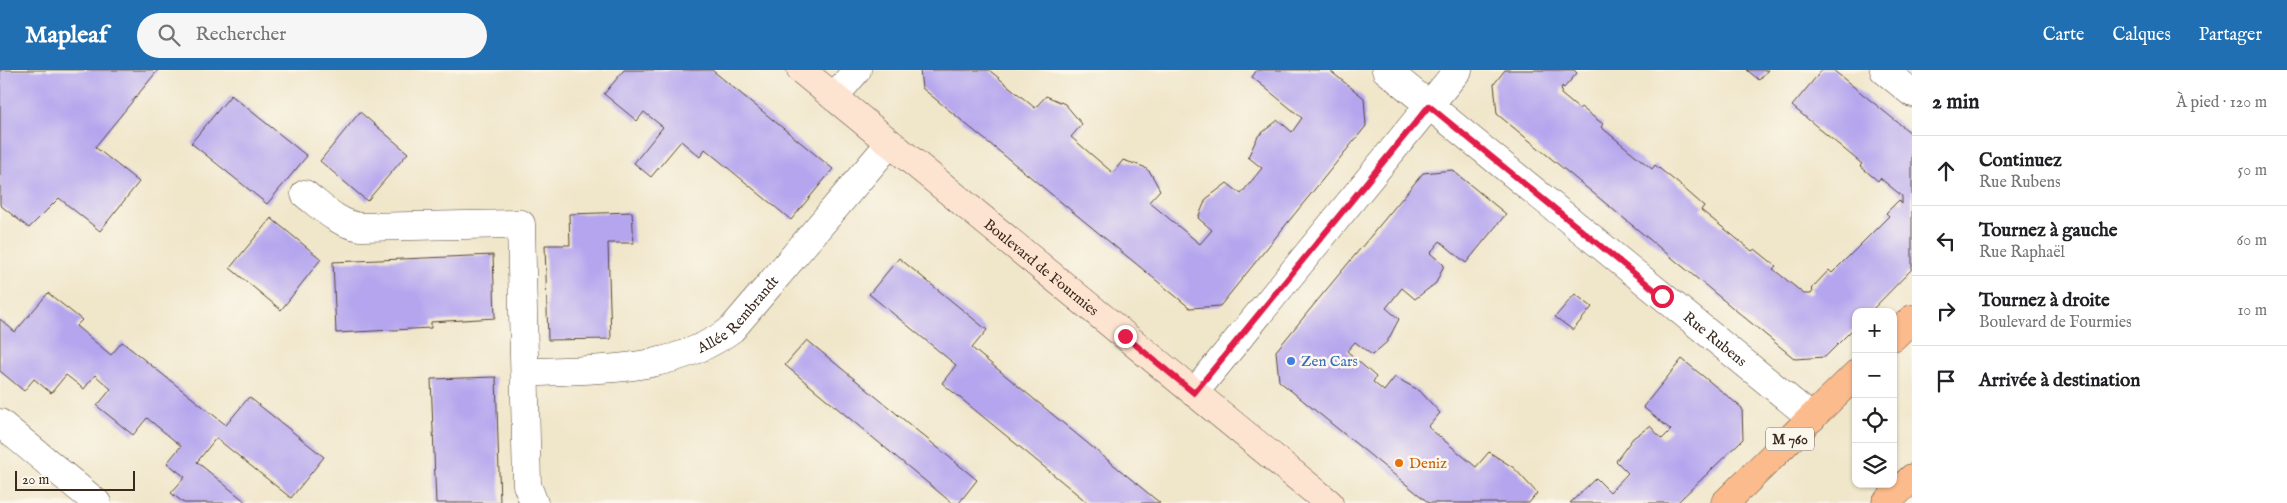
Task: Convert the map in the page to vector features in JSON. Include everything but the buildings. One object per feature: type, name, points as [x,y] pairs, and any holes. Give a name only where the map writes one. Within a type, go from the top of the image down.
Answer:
[{"type":"main road","points":[[1897,333],[1912,319]]},
{"type":"main road","name":"M 760","points":[[1725,503],[1852,378]]},
{"type":"main road","points":[[1886,503],[1912,478]]},
{"type":"street","name":"Boulevard de Fourmies","points":[[801,70],[1329,503]]},
{"type":"street","points":[[834,97],[857,70]]},
{"type":"street","name":"Rue Rubens","points":[[1386,70],[1812,418]]},
{"type":"street","points":[[1194,393],[1458,70]]},
{"type":"street","points":[[1884,70],[1912,93]]},
{"type":"street","name":"Allée Rembrandt","points":[[525,373],[640,366],[667,361],[694,352],[715,342],[732,329],[890,143]]},
{"type":"street","points":[[305,194],[334,218],[347,225],[361,227],[521,224],[527,485],[534,503]]},
{"type":"street","points":[[2,430],[97,503]]},
{"type":"place","name":"Zen Cars","points":[[1291,361]]},
{"type":"place","name":"Deniz","points":[[1399,463]]},
{"type":"route","points":[[1125,336],[1194,393],[1429,106],[1662,296]]}]
